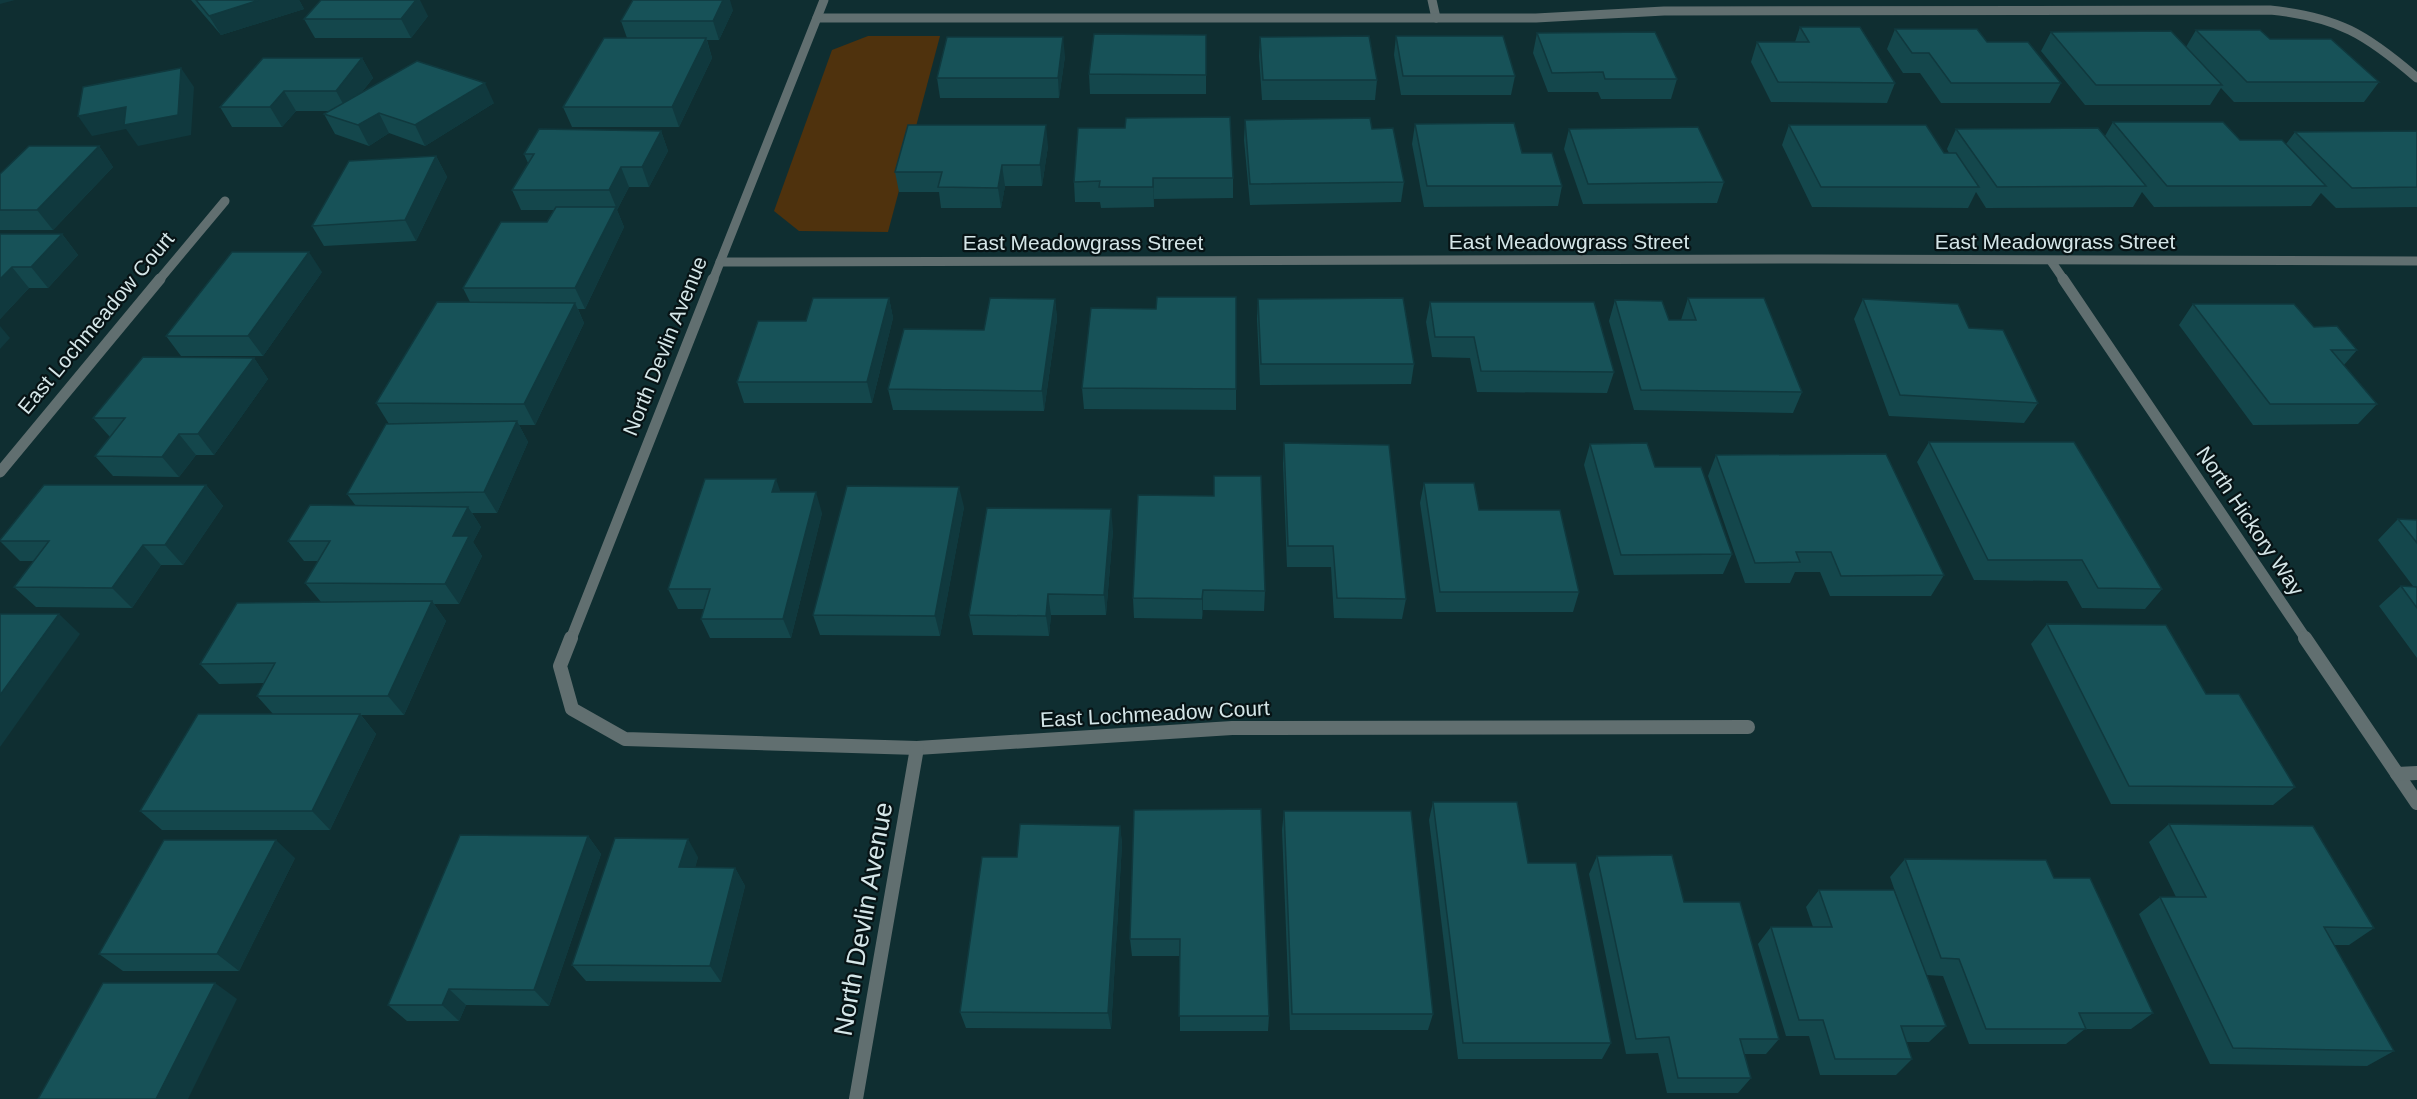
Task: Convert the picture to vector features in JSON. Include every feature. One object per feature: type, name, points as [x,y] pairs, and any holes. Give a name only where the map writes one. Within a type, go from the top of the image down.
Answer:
[{"type":"street","name":"North Devlin Avenue","points":[[572,709],[560,666],[824,0]]},
{"type":"street","points":[[1432,0],[1436,18]]},
{"type":"street","points":[[1659,0],[1664,11]]},
{"type":"street","points":[[817,18],[1536,18],[1664,11],[2270,10],[2301,12],[2330,19],[2359,32],[2417,78]]},
{"type":"street","name":"East Lochmeadow Court","points":[[0,472],[225,201]]},
{"type":"street","name":"East Meadowgrass Street","points":[[720,262],[1817,259],[2417,261]]},
{"type":"street","name":"North Hickory Way","points":[[2051,261],[2417,803]]},
{"type":"street","name":"East Lochmeadow Court","points":[[572,709],[625,739],[917,748],[1232,728],[1748,727]]},
{"type":"street","name":"North Devlin Avenue","points":[[856,1099],[917,748]]},
{"type":"street","points":[[2397,774],[2417,774]]},
{"type":"shaded area","points":[[868,36],[940,36],[888,232],[799,231],[774,211],[832,50]]},
{"type":"building","points":[[196,0],[259,0],[209,16]]},
{"type":"building","points":[[321,0],[416,0],[401,19],[304,19]]},
{"type":"building","points":[[633,0],[723,0],[713,21],[621,21]]},
{"type":"building","points":[[1800,27],[1860,27],[1895,83],[1778,82],[1757,42],[1809,42]]},
{"type":"building","points":[[1895,29],[1977,29],[1987,42],[2028,42],[2061,83],[1951,83],[1929,53],[1912,53]]},
{"type":"building","points":[[2196,30],[2260,30],[2270,39],[2331,39],[2379,82],[2247,82]]},
{"type":"building","points":[[2171,31],[2222,85],[2096,85],[2051,32]]},
{"type":"building","points":[[1655,32],[1677,79],[1605,79],[1603,72],[1552,73],[1537,33]]},
{"type":"building","points":[[1094,34],[1206,35],[1206,75],[1089,74]]},
{"type":"building","points":[[1369,36],[1377,80],[1263,80],[1260,37]]},
{"type":"building","points":[[1396,36],[1503,36],[1515,76],[1403,76]]},
{"type":"building","points":[[947,37],[1063,37],[1058,78],[937,78]]},
{"type":"building","points":[[604,38],[706,38],[672,107],[563,107]]},
{"type":"building","points":[[263,58],[362,58],[336,91],[284,91],[270,107],[220,107]]},
{"type":"building","points":[[417,61],[485,83],[415,125],[379,113],[358,125],[324,114]]},
{"type":"building","points":[[181,68],[178,115],[124,125],[126,107],[78,116],[83,87]]},
{"type":"building","points":[[1230,117],[1233,178],[1153,178],[1153,187],[1099,187],[1100,181],[1074,182],[1078,128],[1125,128],[1126,118]]},
{"type":"building","points":[[1370,118],[1372,129],[1393,128],[1404,182],[1250,184],[1245,120]]},
{"type":"building","points":[[2113,122],[2223,122],[2240,140],[2282,140],[2326,186],[2167,186]]},
{"type":"building","points":[[1514,123],[1522,153],[1552,153],[1562,186],[1427,186],[1415,124]]},
{"type":"building","points":[[908,125],[1046,125],[1040,165],[1002,165],[998,188],[938,187],[942,172],[895,172]]},
{"type":"building","points":[[1789,125],[1926,125],[1944,153],[1956,153],[1979,187],[1821,187]]},
{"type":"building","points":[[1698,127],[1724,182],[1588,184],[1569,129]]},
{"type":"building","points":[[2098,128],[2146,186],[1997,187],[1956,129]]},
{"type":"building","points":[[539,129],[661,131],[642,167],[621,167],[609,190],[512,190],[534,154],[524,154]]},
{"type":"building","points":[[2417,131],[2417,187],[2352,188],[2295,132]]},
{"type":"building","points":[[29,146],[99,146],[37,210],[0,210],[0,174]]},
{"type":"building","points":[[436,156],[405,220],[312,226],[349,161]]},
{"type":"building","points":[[556,207],[616,207],[575,288],[463,288],[501,222],[547,222]]},
{"type":"building","points":[[0,234],[62,234],[31,267],[12,267],[0,279]]},
{"type":"building","points":[[232,252],[309,252],[248,336],[166,336]]},
{"type":"building","points":[[1157,297],[1236,297],[1236,389],[1082,388],[1091,308],[1156,309]]},
{"type":"building","points":[[813,298],[889,298],[867,382],[737,382],[758,321],[806,321]]},
{"type":"building","points":[[990,298],[1055,299],[1042,391],[888,389],[904,329],[984,330]]},
{"type":"building","points":[[1403,298],[1414,364],[1261,364],[1258,299]]},
{"type":"building","points":[[1688,298],[1764,298],[1802,392],[1641,390],[1615,300],[1662,301],[1669,320],[1696,320]]},
{"type":"building","points":[[1863,299],[1958,304],[1969,328],[2003,330],[2038,403],[1900,395]]},
{"type":"building","points":[[437,302],[575,303],[524,404],[376,403]]},
{"type":"building","points":[[1430,302],[1594,302],[1614,372],[1481,371],[1474,337],[1435,337]]},
{"type":"building","points":[[2193,304],[2294,304],[2314,327],[2337,326],[2357,350],[2331,350],[2377,404],[2270,404]]},
{"type":"building","points":[[143,357],[254,358],[198,434],[179,434],[162,457],[95,456],[125,418],[93,418]]},
{"type":"building","points":[[517,421],[484,492],[347,494],[386,424]]},
{"type":"building","points":[[1929,442],[2074,442],[2162,589],[2098,588],[2082,560],[1988,560]]},
{"type":"building","points":[[1284,443],[1389,445],[1406,599],[1337,598],[1333,546],[1288,546]]},
{"type":"building","points":[[1647,443],[1655,467],[1701,467],[1732,554],[1621,555],[1590,444]]},
{"type":"building","points":[[1886,454],[1944,575],[1841,576],[1831,552],[1796,552],[1800,562],[1755,563],[1716,455]]},
{"type":"building","points":[[1214,476],[1261,476],[1265,591],[1203,590],[1202,599],[1133,598],[1138,495],[1214,496]]},
{"type":"building","points":[[705,479],[776,479],[772,492],[816,492],[783,619],[701,619],[710,589],[668,589]]},
{"type":"building","points":[[1424,483],[1474,483],[1479,510],[1560,510],[1579,592],[1440,592]]},
{"type":"building","points":[[44,485],[206,485],[165,545],[143,545],[112,588],[14,587],[49,541],[0,540]]},
{"type":"building","points":[[847,486],[959,487],[935,616],[813,615]]},
{"type":"building","points":[[310,505],[468,507],[453,536],[469,536],[445,584],[305,583],[330,541],[288,541]]},
{"type":"building","points":[[987,508],[1111,509],[1104,595],[1048,594],[1046,616],[969,615]]},
{"type":"building","points":[[2398,519],[2417,520],[2417,543]]},
{"type":"building","points":[[2401,586],[2417,587],[2417,608]]},
{"type":"building","points":[[432,601],[388,696],[257,696],[275,663],[200,664],[237,603]]},
{"type":"building","points":[[0,614],[59,614],[0,695]]},
{"type":"building","points":[[2047,624],[2166,625],[2206,694],[2239,694],[2295,787],[2129,786]]},
{"type":"building","points":[[198,714],[360,714],[312,811],[140,811]]},
{"type":"building","points":[[1433,802],[1517,802],[1528,863],[1576,863],[1611,1043],[1463,1043]]},
{"type":"building","points":[[1261,809],[1269,1016],[1179,1016],[1180,939],[1130,939],[1134,810]]},
{"type":"building","points":[[1284,811],[1411,811],[1433,1014],[1292,1014]]},
{"type":"building","points":[[1020,824],[1120,826],[1108,1013],[960,1012],[982,857],[1017,857]]},
{"type":"building","points":[[2169,824],[2313,826],[2374,928],[2324,927],[2394,1051],[2233,1048],[2160,897],[2206,897]]},
{"type":"building","points":[[460,835],[588,836],[534,990],[449,989],[442,1005],[388,1005]]},
{"type":"building","points":[[615,838],[688,839],[679,867],[735,868],[710,966],[572,965]]},
{"type":"building","points":[[164,840],[276,840],[217,954],[99,954]]},
{"type":"building","points":[[1672,855],[1684,902],[1740,902],[1779,1039],[1740,1039],[1751,1078],[1678,1078],[1669,1037],[1636,1039],[1597,856]]},
{"type":"building","points":[[1905,859],[2046,860],[2054,878],[2090,878],[2153,1013],[2079,1013],[2086,1029],[1986,1029],[1959,959],[1941,958]]},
{"type":"building","points":[[1819,890],[1894,890],[1946,1026],[1901,1026],[1912,1059],[1835,1059],[1823,1020],[1799,1020],[1771,927],[1832,927]]},
{"type":"building","points":[[103,983],[215,983],[156,1099],[38,1099]]}]
